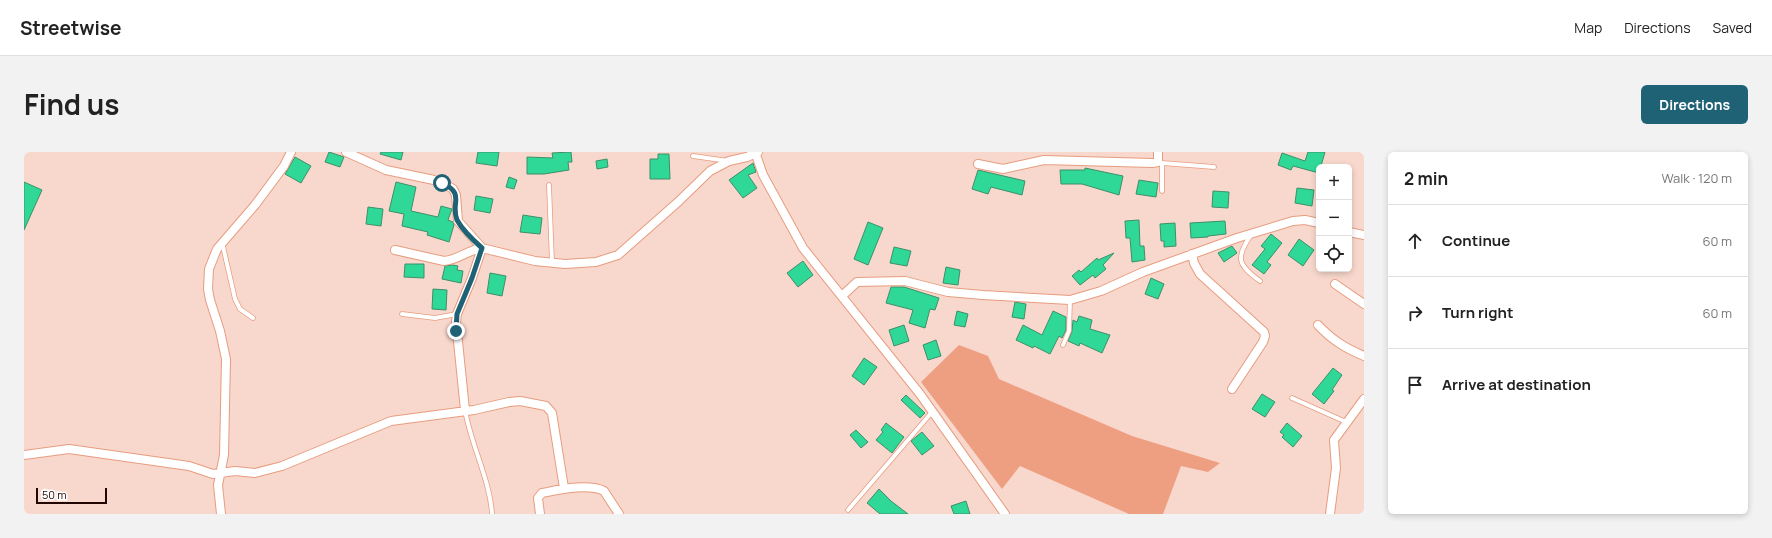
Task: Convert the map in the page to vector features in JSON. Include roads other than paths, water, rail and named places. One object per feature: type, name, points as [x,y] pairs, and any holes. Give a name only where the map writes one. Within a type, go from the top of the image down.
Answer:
[{"type":"street","points":[[222,514],[218,485],[224,455],[226,358],[220,331],[210,300],[208,278],[213,255],[222,241],[255,205],[284,166],[291,152]]},
{"type":"street","points":[[346,152],[376,166],[442,183],[453,189],[457,201],[456,216],[458,221],[482,248]]},
{"type":"street","points":[[978,164],[1003,169],[1044,160],[1160,163],[1158,152]]},
{"type":"street","points":[[395,250],[444,262],[471,250],[482,248],[552,263],[596,262],[618,255],[678,202],[702,177],[718,166],[756,153],[763,175],[803,248],[898,366],[1005,514]]},
{"type":"street","points":[[842,296],[857,282],[905,281],[948,292],[1070,300],[1101,291],[1192,254],[1253,233],[1293,221],[1305,220],[1316,222]]},
{"type":"street","points":[[1352,233],[1364,235]]},
{"type":"street","points":[[465,410],[456,331],[457,314],[472,278],[482,248]]},
{"type":"street","points":[[1192,254],[1194,263],[1200,274],[1264,332],[1265,336],[1263,342],[1232,389]]},
{"type":"street","points":[[1335,284],[1364,304]]},
{"type":"street","points":[[1318,325],[1331,339],[1364,356]]},
{"type":"street","points":[[1330,514],[1336,468],[1334,440],[1364,399]]},
{"type":"street","points":[[24,455],[53,450],[85,450],[189,466],[213,474],[235,471],[255,473],[266,471],[391,421],[474,410],[520,401],[546,406],[552,413],[564,488]]},
{"type":"street","points":[[540,514],[539,495],[564,488],[599,488],[604,491],[619,514]]},
{"type":"lane","points":[[693,156],[729,161]]},
{"type":"lane","points":[[1162,191],[1160,163],[1214,167]]},
{"type":"lane","points":[[548,185],[552,263]]},
{"type":"lane","points":[[1253,233],[1240,253],[1240,260],[1249,273],[1260,281]]},
{"type":"lane","points":[[222,241],[235,299],[240,309],[253,318]]},
{"type":"lane","points":[[1063,345],[1069,331],[1070,300]]},
{"type":"lane","points":[[402,314],[435,318],[457,314]]},
{"type":"lane","points":[[1292,398],[1346,422]]},
{"type":"lane","points":[[465,410],[470,435],[489,495],[492,514]]},
{"type":"lane","points":[[848,510],[932,412]]}]
